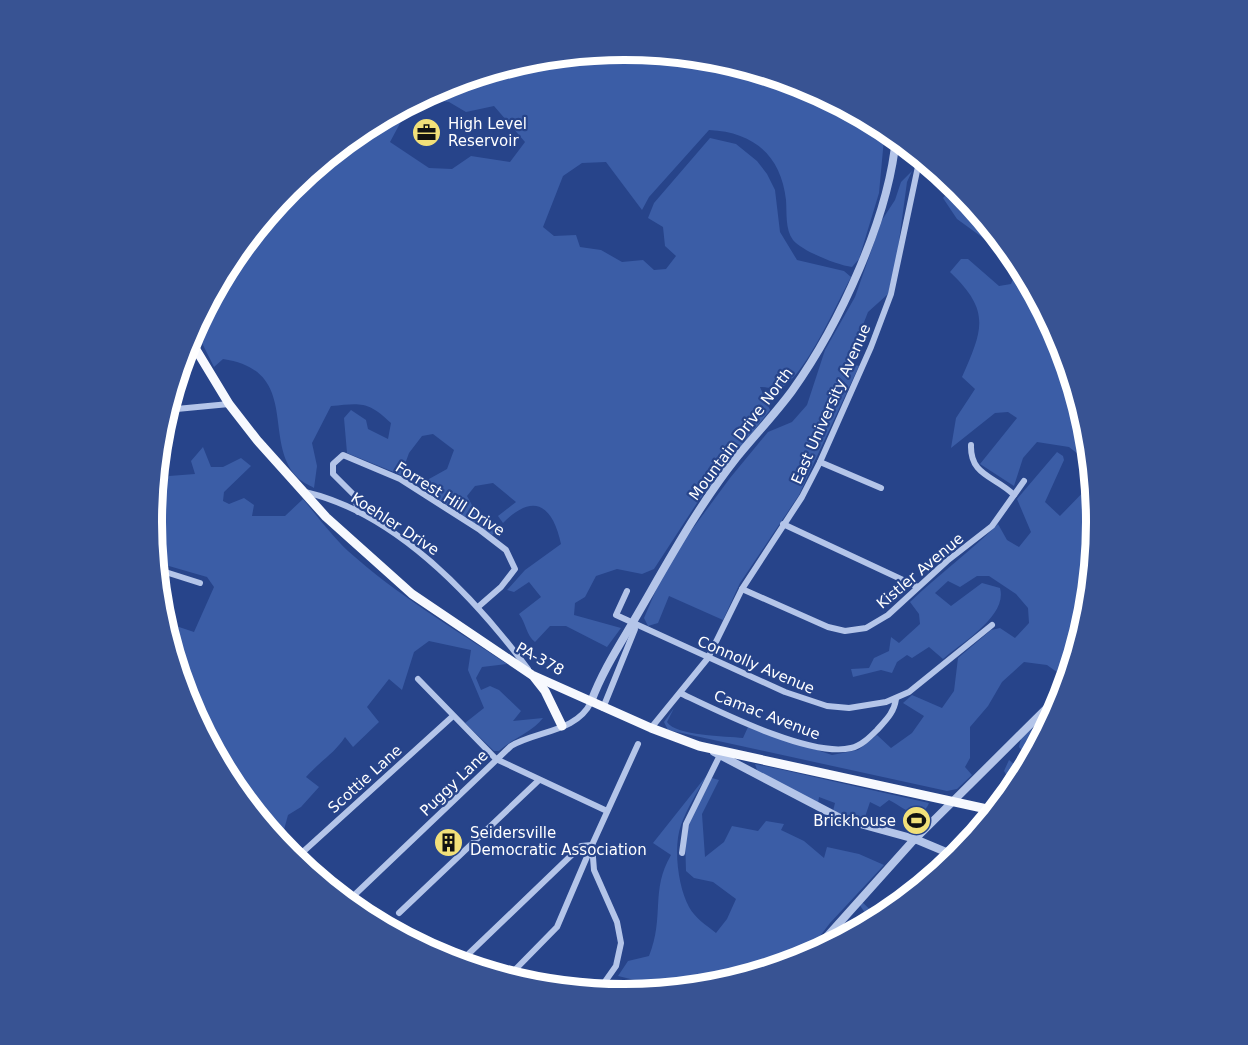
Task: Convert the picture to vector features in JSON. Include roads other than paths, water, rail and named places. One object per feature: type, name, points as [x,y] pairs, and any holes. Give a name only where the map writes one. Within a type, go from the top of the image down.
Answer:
[{"type":"main road","name":"PA-378","points":[[196,349],[229,404],[257,440],[326,517],[412,594],[532,675],[603,708],[699,746],[987,809]]},
{"type":"main road","points":[[532,675],[545,691],[562,726]]},
{"type":"street","name":"Mountain Drive North","points":[[591,702],[628,627],[633,623],[704,502],[806,371],[847,296],[886,192],[894,147]]},
{"type":"street","name":"East University Avenue","points":[[651,728],[708,658],[741,589],[804,493],[820,462],[870,350],[891,294],[918,166]]},
{"type":"street","points":[[176,409],[229,404]]},
{"type":"street","points":[[971,445],[970,455],[975,467],[1014,495]]},
{"type":"street","name":"Forrest Hill Drive","points":[[358,512],[354,496],[333,474],[333,464],[343,455],[400,479],[499,542],[514,562],[515,569],[501,587],[478,607]]},
{"type":"street","points":[[820,462],[881,488]]},
{"type":"street","name":"Kistler Avenue","points":[[741,589],[820,625],[845,631],[874,625],[992,526],[1024,481]]},
{"type":"street","name":"Koehler Drive","points":[[305,492],[323,496],[358,512],[433,562],[478,607],[532,675]]},
{"type":"street","points":[[783,524],[918,587]]},
{"type":"street","points":[[164,571],[200,583]]},
{"type":"street","points":[[603,708],[635,628],[633,623],[616,615],[627,591]]},
{"type":"street","name":"Connolly Avenue","points":[[633,623],[785,692],[827,706],[861,708],[896,699],[915,689],[992,624]]},
{"type":"street","points":[[418,679],[496,759],[607,811]]},
{"type":"street","name":"Camac Avenue","points":[[680,693],[790,740],[828,750],[852,748],[868,738],[893,712],[896,699]]},
{"type":"street","name":"Puggy Lane","points":[[353,897],[496,759],[519,741],[562,726],[583,715],[591,702]]},
{"type":"street","points":[[824,939],[915,839],[1047,707]]},
{"type":"street","name":"Scottie Lane","points":[[301,854],[453,716]]},
{"type":"street","points":[[514,971],[557,927],[638,744]]},
{"type":"street","points":[[699,746],[842,819],[915,839],[948,853]]},
{"type":"street","points":[[682,853],[686,824],[720,755]]},
{"type":"street","points":[[399,913],[539,780]]},
{"type":"street","points":[[466,957],[581,846],[592,845]]},
{"type":"street","points":[[592,845],[594,870],[616,920],[621,942],[616,966],[603,984]]},
{"type":"place","name":"High Level Reservoir","points":[[427,133]]},
{"type":"place","name":"Brickhouse","points":[[917,821]]},
{"type":"place","name":"Seidersville Democratic Association","points":[[449,842]]}]
